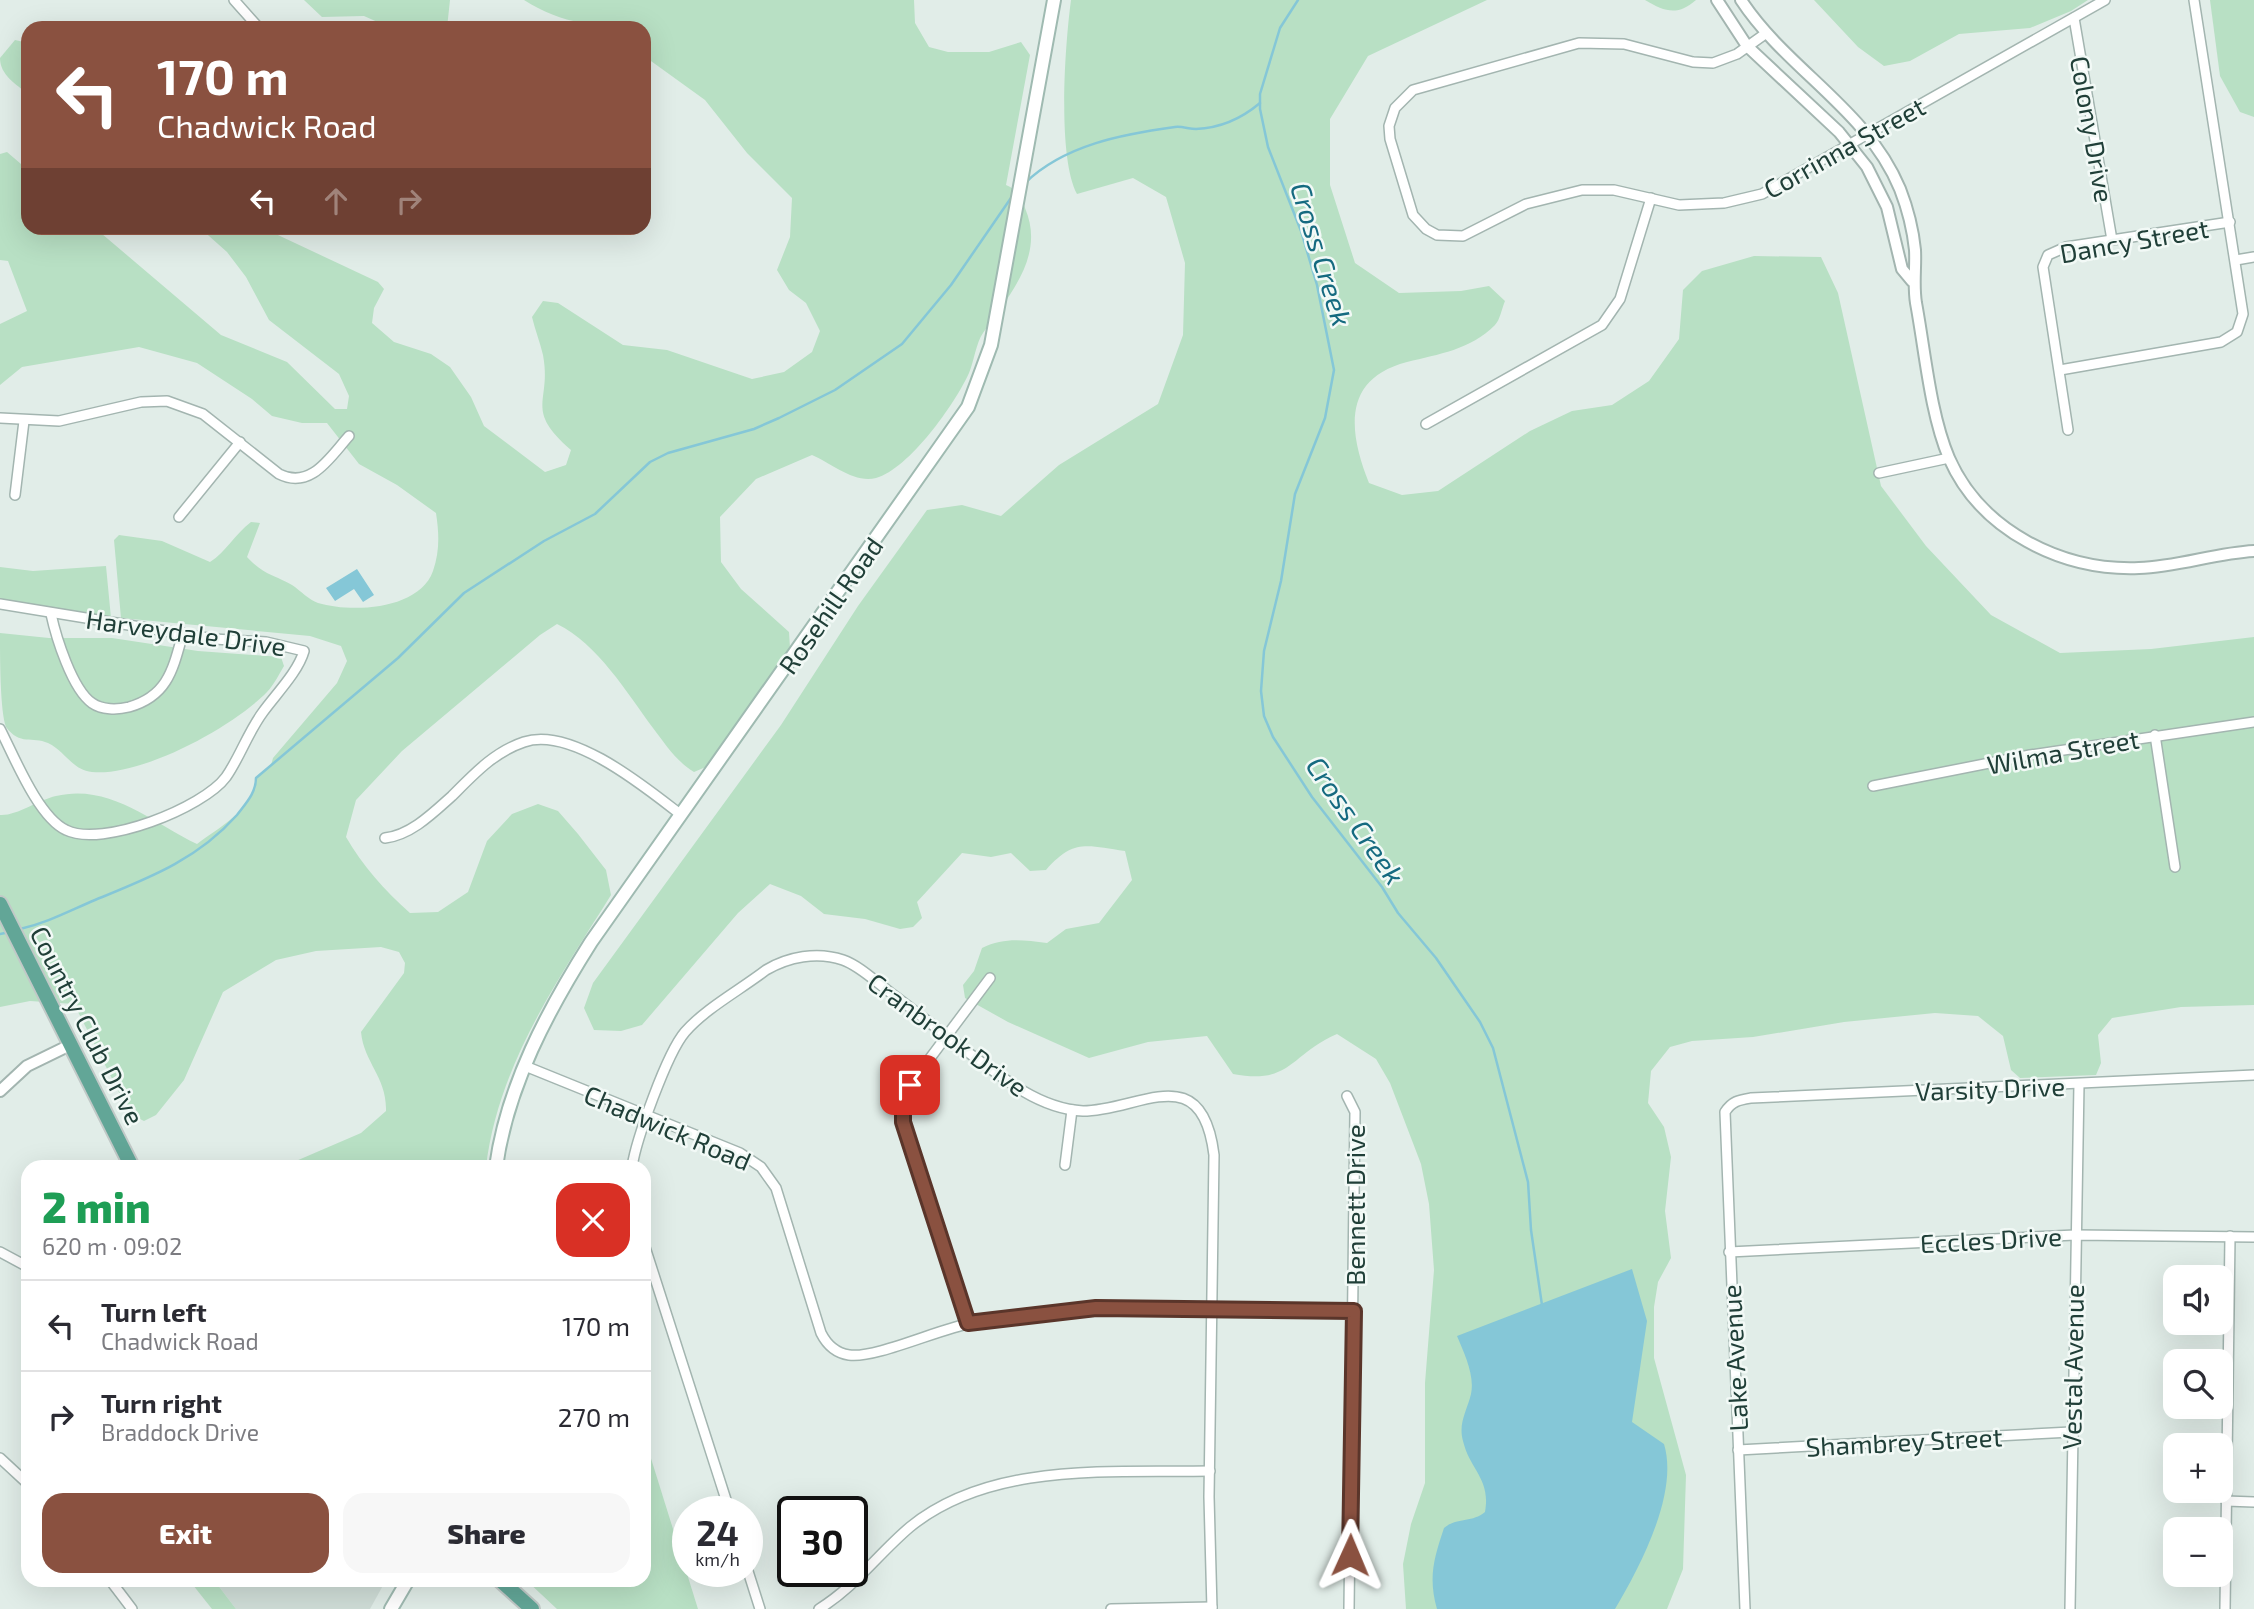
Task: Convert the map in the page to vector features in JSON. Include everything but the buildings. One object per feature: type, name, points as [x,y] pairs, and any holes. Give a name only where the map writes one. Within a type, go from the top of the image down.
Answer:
[{"type":"main road","name":"Rosehill Road","points":[[497,1160],[504,1127],[525,1066],[549,1014],[590,942],[955,430],[979,384],[999,305],[1054,0]]},
{"type":"main road","name":"Country Club Drive","points":[[0,904],[128,1160]]},
{"type":"main road","points":[[391,1609],[404,1587]]},
{"type":"main road","points":[[508,1587],[532,1609]]},
{"type":"street","points":[[234,0],[253,21]]},
{"type":"street","points":[[1717,0],[1747,46],[1851,145],[1877,184],[1891,220],[1902,269],[1912,281]]},
{"type":"street","points":[[1741,0],[1765,34],[1853,116],[1890,168],[1905,204],[1915,251],[1912,281],[1940,427],[1949,458],[1976,499],[2004,526],[2036,547],[2073,561],[2111,568],[2149,568],[2254,551]]},
{"type":"street","name":"Corrinna Street","points":[[1765,34],[1725,60],[1700,63],[1624,44],[1579,43],[1413,90],[1398,102],[1390,120],[1390,139],[1410,209],[1421,225],[1437,235],[1463,236],[1526,204],[1563,193],[1614,190],[1679,205],[1744,200],[1780,186],[2105,0]]},
{"type":"street","points":[[2060,370],[2221,342],[2233,337],[2242,320],[2236,260],[2194,0]]},
{"type":"street","name":"Colony Drive","points":[[2074,18],[2112,240]]},
{"type":"street","points":[[1426,424],[1602,325],[1620,299],[1651,198]]},
{"type":"street","name":"Dancy Street","points":[[2068,430],[2045,260],[2060,249],[2230,222]]},
{"type":"street","points":[[2236,260],[2254,257]]},
{"type":"street","points":[[0,418],[59,421],[141,402],[167,401],[203,414],[279,474],[300,479],[317,471],[349,436]]},
{"type":"street","points":[[15,495],[24,421]]},
{"type":"street","points":[[178,517],[240,442]]},
{"type":"street","points":[[1879,473],[1949,458]]},
{"type":"street","name":"Harveydale Drive","points":[[0,604],[183,633],[276,643],[301,649],[304,654],[258,718],[225,777],[205,796],[172,813],[101,835],[67,831],[55,823],[0,729]]},
{"type":"street","points":[[51,614],[56,636],[77,684],[91,702],[106,709],[121,709],[149,702],[172,671],[183,633]]},
{"type":"street","name":"Wilma Street","points":[[1873,786],[2155,736],[2254,722]]},
{"type":"street","points":[[2155,736],[2175,867]]},
{"type":"street","points":[[385,838],[403,833],[426,818],[492,758],[527,740],[558,740],[575,745],[649,791],[680,814]]},
{"type":"street","name":"Cranbrook Drive","points":[[634,1160],[675,1047],[686,1031],[780,962],[820,956],[845,961],[1023,1090],[1072,1110],[1097,1109],[1167,1094],[1190,1105],[1207,1124],[1214,1155],[1210,1471],[1212,1608]]},
{"type":"street","points":[[968,1323],[902,1116],[907,1090],[990,978]]},
{"type":"street","points":[[0,1091],[27,1066],[70,1045]]},
{"type":"street","name":"Chadwick Road","points":[[525,1066],[751,1159],[769,1177],[778,1194],[821,1333],[833,1349],[845,1354],[863,1354],[968,1323],[1096,1308],[1354,1311]]},
{"type":"street","name":"Varsity Drive","points":[[1728,1107],[1733,1102],[1751,1098],[2254,1075]]},
{"type":"street","name":"Vestal Avenue","points":[[2070,1609],[2079,1084]]},
{"type":"street","name":"Bennett Drive","points":[[1347,1096],[1355,1112],[1349,1609]]},
{"type":"street","name":"Lake Avenue","points":[[1728,1107],[1725,1112],[1729,1252],[1745,1609]]},
{"type":"street","points":[[1065,1165],[1072,1110]]},
{"type":"street","name":"Eccles Drive","points":[[1729,1252],[2075,1235],[2254,1237]]},
{"type":"street","points":[[2228,1433],[2230,1236]]},
{"type":"street","points":[[0,1252],[21,1263]]},
{"type":"street","points":[[651,1266],[725,1496]]},
{"type":"street","name":"Shambrey Street","points":[[1738,1450],[2071,1432]]},
{"type":"street","points":[[0,1458],[21,1478]]},
{"type":"street","points":[[819,1609],[858,1581],[910,1527],[943,1506],[978,1491],[1009,1482],[1066,1475],[1210,1471]]},
{"type":"street","points":[[2233,1502],[2254,1502]]},
{"type":"street","points":[[2225,1609],[2227,1503]]},
{"type":"street","points":[[115,1587],[132,1609]]},
{"type":"street","points":[[754,1587],[761,1609]]},
{"type":"street","points":[[1111,1609],[1212,1608]]},
{"type":"shaded area","points":[[219,1587],[382,1587],[370,1609],[236,1609]]},
{"type":"green space","points":[[304,0],[450,0],[448,21],[375,21],[364,16],[322,17]]},
{"type":"green space","points":[[524,0],[914,0],[915,23],[929,47],[948,52],[989,52],[1021,42],[1030,55],[1006,185],[1020,197],[1025,208],[1031,243],[1028,259],[1013,290],[981,337],[969,373],[953,401],[930,434],[902,462],[889,472],[868,479],[852,475],[812,455],[756,479],[720,517],[721,562],[741,589],[789,632],[790,648],[708,766],[694,772],[682,763],[599,656],[557,624],[540,635],[402,751],[356,800],[346,837],[391,896],[410,913],[438,912],[468,892],[487,841],[512,814],[538,804],[558,811],[606,870],[611,895],[551,992],[517,1059],[503,1093],[487,1160],[298,1160],[361,1133],[386,1111],[383,1089],[366,1053],[361,1032],[404,973],[405,963],[399,952],[381,947],[316,951],[276,960],[223,992],[184,1080],[156,1115],[144,1121],[130,1114],[74,1004],[30,1001],[0,1007],[0,815],[13,813],[56,796],[75,793],[94,795],[130,807],[197,844],[243,808],[250,799],[256,778],[271,765],[273,758],[337,683],[347,661],[341,646],[310,636],[121,618],[114,540],[119,535],[162,541],[210,562],[251,522],[260,523],[247,557],[258,567],[318,603],[366,608],[399,601],[414,594],[425,584],[433,571],[437,556],[436,513],[397,485],[359,464],[327,423],[302,423],[272,416],[252,399],[197,363],[139,347],[22,367],[0,385],[0,324],[27,311],[8,261],[0,260],[0,154],[7,152],[21,164],[21,235],[103,235],[221,335],[287,362],[335,409],[347,409],[349,396],[339,374],[269,320],[246,277],[227,252],[208,235],[278,235],[378,282],[384,289],[374,308],[372,323],[394,342],[431,354],[450,367],[471,397],[484,426],[545,472],[566,465],[571,450],[556,436],[543,414],[545,371],[532,317],[543,301],[558,303],[623,345],[667,350],[752,379],[784,372],[812,352],[820,331],[806,303],[789,290],[777,270],[790,237],[792,198],[747,153],[705,100],[651,61],[651,21],[574,21]]},
{"type":"green space","points":[[1071,0],[1487,0],[1368,56],[1330,119],[1330,185],[1355,263],[1399,293],[1461,291],[1489,286],[1505,301],[1497,323],[1465,346],[1407,362],[1386,370],[1370,381],[1356,410],[1355,427],[1357,445],[1369,483],[1402,495],[1438,491],[1530,431],[1572,411],[1612,405],[1649,381],[1679,339],[1683,290],[1702,271],[1754,256],[1821,257],[1838,293],[1881,486],[1926,546],[1991,615],[2060,653],[2151,649],[2254,637],[2254,1005],[2181,1007],[2112,1018],[2098,1035],[2101,1063],[2096,1075],[2020,1078],[2011,1070],[2003,1036],[1978,1016],[1935,1013],[1844,1022],[1753,1037],[1692,1041],[1670,1047],[1651,1071],[1648,1103],[1664,1127],[1671,1157],[1665,1211],[1671,1258],[1658,1282],[1654,1307],[1654,1358],[1686,1475],[1683,1569],[1667,1609],[1406,1609],[1403,1564],[1411,1524],[1425,1483],[1425,1383],[1434,1270],[1429,1204],[1421,1164],[1390,1083],[1376,1059],[1337,1034],[1309,1050],[1290,1066],[1268,1075],[1233,1074],[1207,1036],[1148,1042],[1089,1058],[1008,1022],[965,998],[963,985],[974,971],[982,948],[1006,941],[1047,943],[1066,929],[1099,923],[1132,880],[1125,851],[1082,847],[1065,853],[1046,870],[1030,871],[1011,853],[991,857],[962,853],[917,902],[922,918],[913,927],[900,929],[865,919],[824,914],[801,896],[770,884],[738,913],[642,1025],[621,1031],[594,1030],[584,1008],[593,983],[781,725],[858,606],[927,510],[962,505],[1001,516],[1059,465],[1158,404],[1183,335],[1185,263],[1166,197],[1133,178],[1077,194],[1067,154],[1064,100]]},
{"type":"green space","points":[[1645,0],[1696,0],[1683,8],[1671,10]]},
{"type":"green space","points":[[1814,0],[2088,0],[2071,11],[2030,28],[1959,34],[1910,61],[1884,66],[1858,47]]},
{"type":"green space","points":[[2210,0],[2254,0],[2254,117],[2240,112],[2220,76]]},
{"type":"green space","points":[[15,40],[21,41],[21,88],[3,69],[0,58]]},
{"type":"green space","points":[[106,566],[111,618],[0,600],[0,567],[33,571]]},
{"type":"green space","points":[[0,633],[49,638],[112,638],[198,651],[281,657],[284,666],[267,692],[252,706],[210,734],[135,767],[92,772],[79,768],[48,743],[21,739],[6,727],[1,696]]},
{"type":"green space","points":[[651,1458],[672,1526],[672,1587],[691,1587],[698,1609],[557,1609],[533,1587],[651,1587]]},
{"type":"green space","points":[[195,1587],[219,1587],[236,1609],[212,1609]]},
{"type":"water","points":[[357,569],[374,595],[363,602],[354,589],[335,601],[326,588]]},
{"type":"water","points":[[1632,1269],[1647,1321],[1632,1422],[1664,1444],[1667,1463],[1662,1507],[1625,1592],[1615,1609],[1437,1609],[1433,1568],[1444,1528],[1485,1512],[1486,1501],[1483,1483],[1466,1451],[1462,1435],[1462,1423],[1472,1387],[1468,1364],[1457,1336]]},
{"type":"waterway","name":"Cross Creek","points":[[1298,0],[1280,28],[1260,94],[1260,109],[1268,147],[1301,231],[1317,285],[1334,370],[1325,418],[1295,494],[1281,581],[1264,651],[1261,691],[1264,716],[1273,737],[1312,797],[1382,887],[1398,913],[1436,958],[1480,1022],[1493,1048],[1528,1182],[1531,1230],[1542,1305]]},
{"type":"waterway","points":[[1025,183],[1058,159],[1095,143],[1175,127],[1214,127],[1246,114],[1260,103]]},
{"type":"waterway","points":[[20,929],[49,920],[153,875],[206,844],[222,831],[244,806],[252,793],[256,778],[398,658],[464,593],[544,541],[595,514],[650,462],[668,453],[754,429],[779,418],[835,390],[902,344],[951,285],[1013,195]]},
{"type":"waterway","points":[[0,934],[10,932]]},
{"type":"route","points":[[910,1085],[903,1103],[903,1122],[968,1323],[1096,1308],[1354,1311],[1350,1555]]}]
